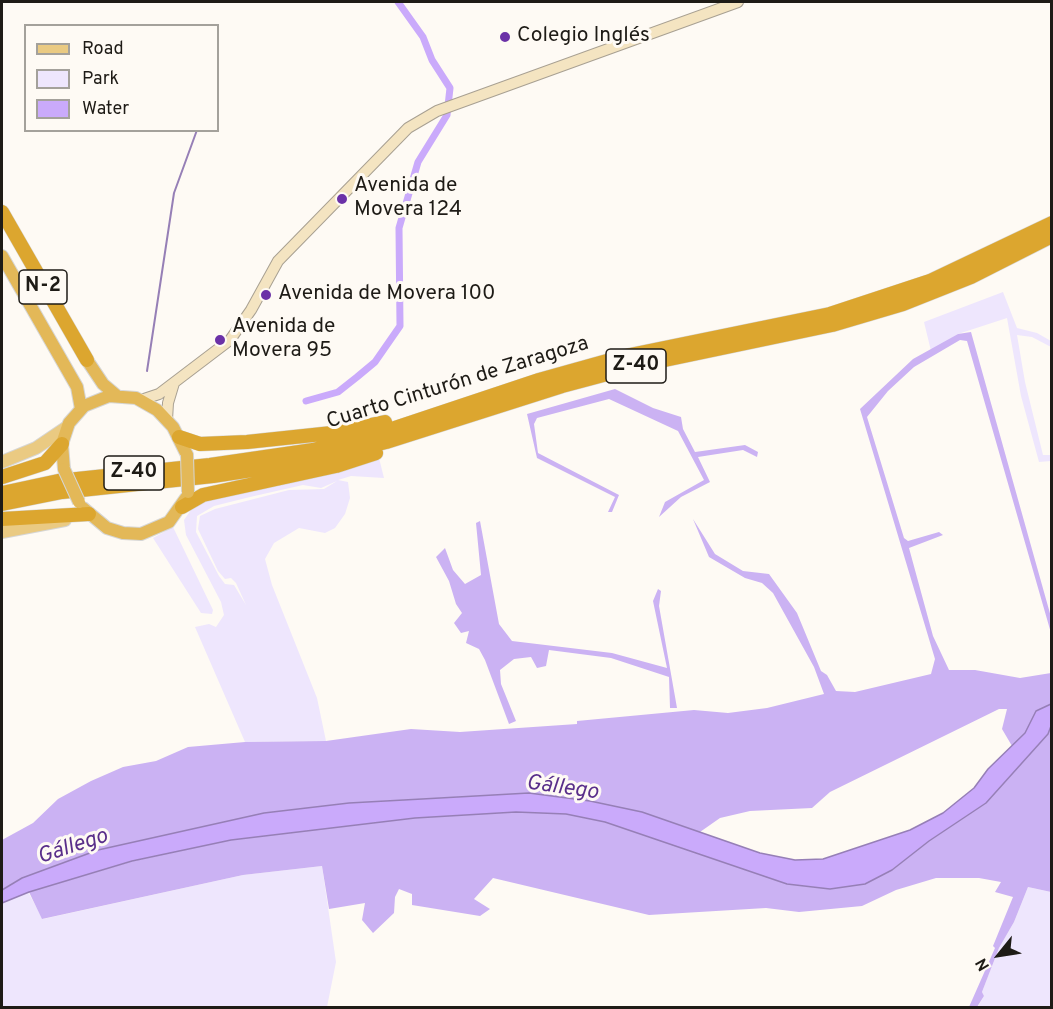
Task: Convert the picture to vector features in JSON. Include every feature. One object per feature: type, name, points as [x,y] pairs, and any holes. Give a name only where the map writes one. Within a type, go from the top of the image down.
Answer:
[{"type":"highway","name":"N-2","points":[[2,212],[87,360],[103,384],[116,395]]},
{"type":"highway","name":"Cuarto Cinturón de Zaragoza","points":[[2,493],[58,481],[210,465],[313,450],[392,429],[494,395],[625,356],[830,314],[930,281],[1052,223]]},
{"type":"highway","name":"Z-40","points":[[2,504],[62,492],[213,476],[311,461],[463,419],[562,386],[641,365],[832,325],[903,304],[971,277],[1052,236]]},
{"type":"highway","name":"N-2","points":[[2,256],[77,387],[81,409]]},
{"type":"highway","points":[[179,437],[204,444],[314,435],[391,420],[483,393],[494,395]]},
{"type":"highway","points":[[182,507],[188,492],[187,455],[179,437],[167,420],[141,400],[116,395],[98,398],[81,409],[67,427],[62,444],[64,469],[79,502],[91,516],[114,531],[141,534],[163,526],[182,507],[203,495],[336,466],[400,445],[463,419]]},
{"type":"highway","points":[[2,477],[45,463],[62,444]]},
{"type":"highway","points":[[2,519],[91,516]]},
{"type":"main road","points":[[141,400],[159,394],[235,334],[278,261],[389,144],[420,120],[738,2]]},
{"type":"main road","points":[[167,420],[168,403],[175,380]]},
{"type":"main road","points":[[2,462],[36,448],[67,427]]},
{"type":"main road","points":[[2,532],[91,516]]},
{"type":"green space","points":[[1003,292],[1017,328],[1037,333],[1051,341],[1051,347],[1032,337],[1017,335],[1025,382],[1043,455],[1051,455],[1051,461],[1039,462],[1021,396],[1007,318],[958,334],[931,351],[924,322]]},
{"type":"green space","points":[[379,458],[384,478],[351,476],[338,480],[348,482],[350,498],[345,514],[335,528],[325,533],[299,528],[274,543],[265,559],[272,585],[317,698],[326,741],[245,742],[195,627],[209,624],[216,627],[224,615],[221,602],[186,535],[184,520],[195,504],[232,494],[279,486]],"holes":[[[337,481],[324,489],[289,490],[215,509],[200,516],[198,529],[218,571],[225,579],[231,578],[236,583],[246,605],[234,585],[225,584],[219,576],[196,532],[197,516],[214,506],[303,485],[321,488]]]},
{"type":"green space","points":[[173,527],[213,610],[212,614],[201,613],[153,538]]},
{"type":"green space","points":[[322,866],[336,962],[327,1007],[2,1008],[2,903],[28,892],[43,919],[243,875]]},
{"type":"green space","points":[[1028,887],[1051,892],[1051,1007],[977,1008],[984,996],[982,992],[999,948],[1014,922]]},
{"type":"shaded area","points":[[971,332],[1051,617],[1051,633],[967,341],[960,340],[914,367],[888,391],[867,417],[904,538],[908,541],[939,532],[943,535],[909,548],[933,636],[949,670],[975,670],[1020,678],[1051,673],[1051,704],[1036,711],[1025,733],[1012,746],[1002,729],[1007,709],[999,709],[830,792],[812,808],[750,811],[720,818],[700,832],[642,812],[590,801],[529,793],[349,803],[264,813],[22,878],[2,890],[2,840],[33,823],[58,799],[91,781],[123,767],[156,761],[188,747],[245,742],[326,741],[411,729],[460,732],[577,724],[577,721],[694,710],[728,713],[767,708],[824,694],[814,667],[773,593],[762,583],[745,578],[709,557],[693,519],[715,554],[743,571],[769,574],[797,613],[821,671],[827,675],[836,691],[855,692],[931,674],[935,659],[860,409],[913,359],[958,334]]},
{"type":"shaded area","points":[[615,389],[653,408],[681,417],[683,429],[695,452],[745,445],[758,452],[757,457],[743,450],[698,457],[710,482],[681,497],[659,517],[665,502],[704,480],[678,431],[609,399],[537,418],[534,424],[538,453],[619,495],[612,512],[608,512],[615,497],[537,458],[527,414]]},
{"type":"shaded area","points":[[480,521],[499,624],[512,641],[612,653],[667,668],[653,601],[658,589],[661,591],[659,606],[677,708],[670,708],[669,677],[611,658],[549,650],[546,666],[537,668],[531,657],[514,659],[500,670],[501,684],[516,721],[509,724],[485,660],[479,649],[466,643],[469,631],[461,633],[454,623],[462,613],[436,557],[445,548],[453,570],[465,584],[481,575],[476,523]]},
{"type":"shaded area","points":[[1051,726],[1051,892],[1028,887],[1014,922],[999,948],[982,992],[984,996],[977,1007],[969,1007],[995,948],[993,946],[1013,897],[995,892],[1001,882],[979,878],[936,878],[896,890],[862,906],[799,912],[766,908],[649,915],[493,878],[474,899],[490,909],[480,916],[412,905],[412,894],[399,889],[395,897],[394,913],[373,933],[362,920],[365,903],[329,909],[322,866],[243,875],[42,919],[29,892],[133,861],[231,840],[415,818],[516,812],[566,814],[605,822],[787,884],[830,889],[864,884],[892,870],[929,841],[986,803],[1048,734]]},
{"type":"water","points":[[1051,704],[1051,726],[1048,734],[986,803],[929,841],[892,870],[865,884],[830,889],[787,884],[605,822],[566,814],[516,812],[415,818],[231,840],[132,861],[29,892],[2,903],[2,890],[22,878],[98,850],[264,813],[349,803],[529,793],[590,801],[642,812],[760,853],[795,860],[823,859],[910,830],[943,813],[974,788],[988,769],[1025,733],[1036,711]]},
{"type":"waterway","points":[[306,401],[338,392],[357,377],[375,362],[400,326],[399,228],[418,162],[447,115],[450,88],[432,60],[423,37],[398,2]]},
{"type":"waterway","points":[[147,371],[174,193],[196,132]]},
{"type":"place","name":"Colegio Inglés","points":[[505,37]]},
{"type":"place","name":"Avenida de Movera 124","points":[[342,199]]},
{"type":"place","name":"Avenida de Movera 100","points":[[266,295]]},
{"type":"place","name":"Avenida de Movera 95","points":[[220,340]]},
{"type":"water label","name":"Gállego","points":[[562,789]]},
{"type":"water label","name":"Gállego","points":[[73,848]]}]
